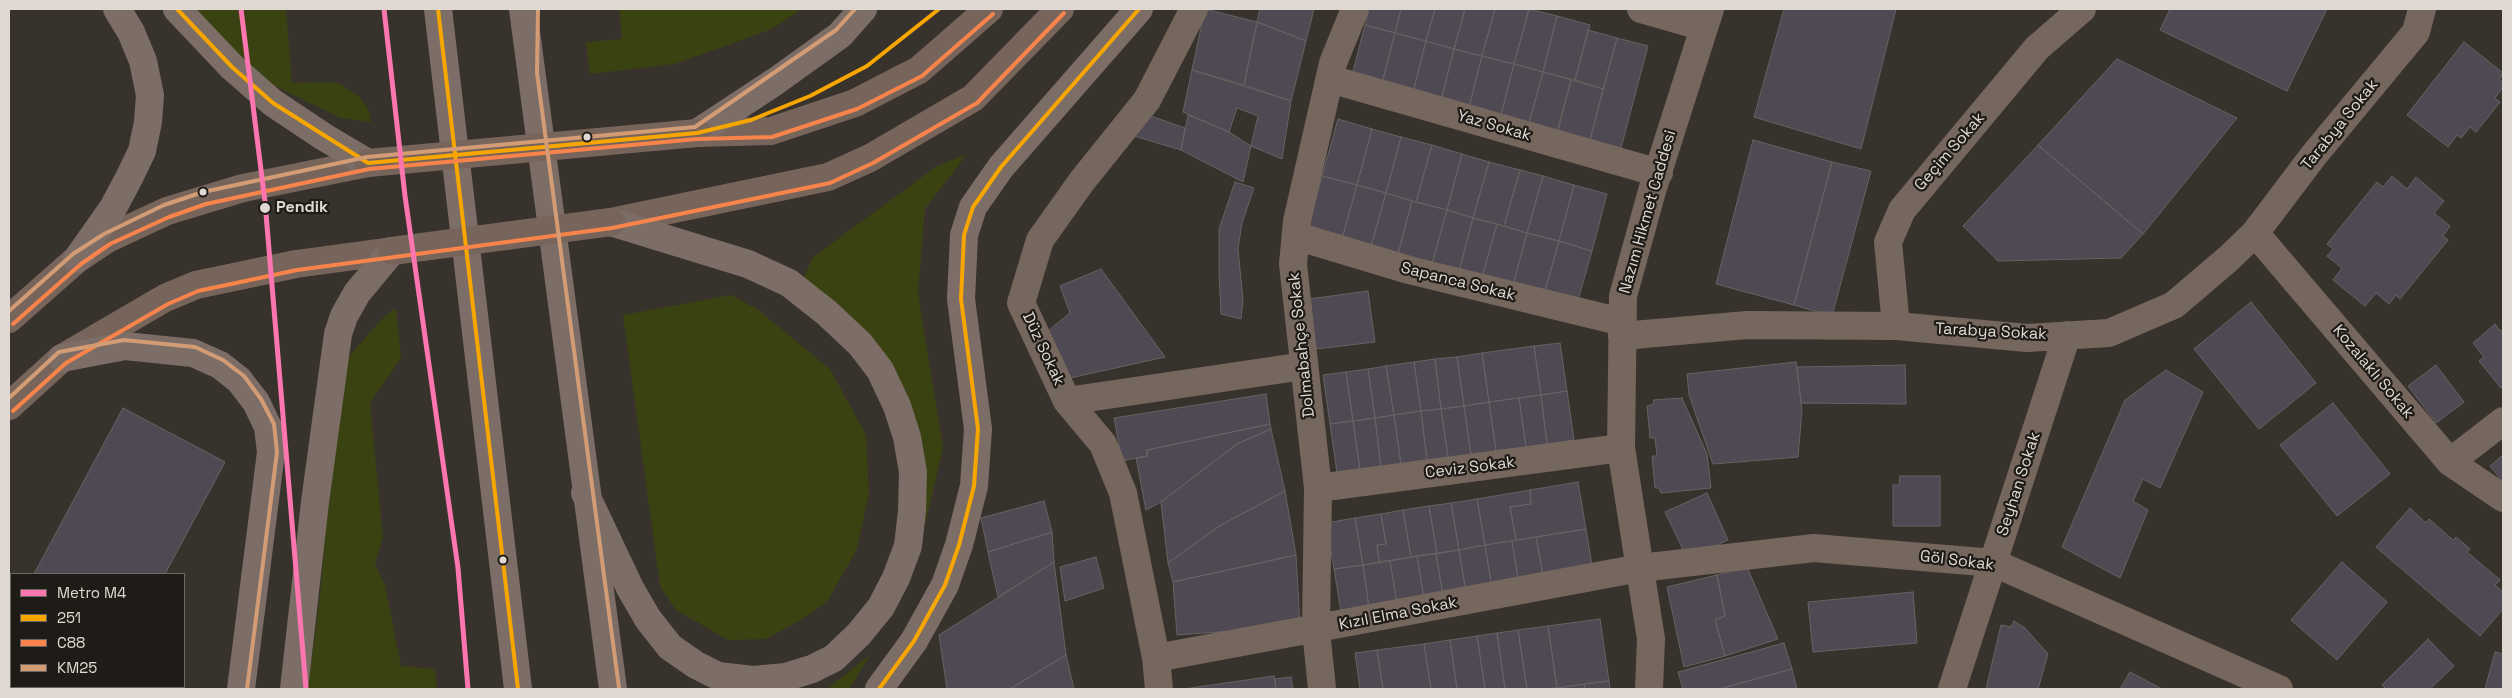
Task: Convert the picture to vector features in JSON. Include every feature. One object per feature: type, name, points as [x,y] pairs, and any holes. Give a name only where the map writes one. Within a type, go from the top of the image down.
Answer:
[{"type":"highway","points":[[69,266],[113,208],[142,151],[148,122],[150,95],[143,60],[131,32],[117,9]]},
{"type":"highway","points":[[177,9],[232,67],[274,103],[324,137],[368,163]]},
{"type":"highway","points":[[438,9],[518,689]]},
{"type":"highway","points":[[523,9],[585,493],[613,689]]},
{"type":"highway","points":[[531,73],[532,9]]},
{"type":"highway","points":[[697,133],[776,81],[840,35],[863,9]]},
{"type":"highway","points":[[879,689],[914,641],[945,586],[959,545],[974,486],[978,430],[961,299],[964,235],[973,207],[1001,167],[1139,9]]},
{"type":"highway","points":[[585,493],[630,588],[648,619],[670,647],[696,665],[718,676],[753,680],[786,677],[812,669],[834,658],[859,634],[881,608],[896,578],[908,546],[912,510],[913,472],[907,437],[897,406],[880,370],[860,344],[827,313],[789,283],[731,258],[611,222]]},
{"type":"highway","points":[[294,689],[315,502],[338,334],[344,316],[357,293],[392,252]]},
{"type":"highway","points":[[62,358],[125,346],[193,353],[220,365],[239,380],[256,402],[268,427],[271,452],[241,689]]},
{"type":"main road","points":[[9,320],[69,266],[107,239],[136,224],[204,198],[368,163],[697,133],[771,131],[855,103],[919,70],[989,9]]},
{"type":"main road","points":[[9,406],[62,358],[165,298],[196,285],[296,264],[611,222],[828,177],[870,158],[973,98],[1060,9]]},
{"type":"street","name":"Düz Sokak","points":[[1159,689],[1156,658],[1123,493],[1103,444],[1067,401],[1021,303],[1040,240],[1082,182],[1147,100],[1194,9]]},
{"type":"street","name":"Dolmabahçe Sokak","points":[[1322,689],[1316,630],[1318,488],[1293,264],[1306,179],[1330,79],[1334,63],[1356,9]]},
{"type":"street","points":[[1641,9],[1707,18]]},
{"type":"street","name":"Geçim Sokak","points":[[1896,326],[1888,242],[1902,210],[2037,48],[2082,9]]},
{"type":"street","name":"Tarabya Sokak","points":[[1622,329],[1747,326],[1896,326],[2027,338],[2109,333],[2174,305],[2228,259],[2254,233],[2314,155],[2416,32],[2422,9]]},
{"type":"street","name":"Nazım Hikmet Caddesi","points":[[1650,689],[1651,639],[1621,448],[1623,296],[1652,191],[1707,18]]},
{"type":"street","name":"Yaz Sokak","points":[[1330,79],[1659,173]]},
{"type":"street","name":"Kozalaklı Sokak","points":[[2254,233],[2450,462],[2503,498]]},
{"type":"street","name":"Sapanca Sokak","points":[[1296,236],[1409,270],[1622,329]]},
{"type":"street","name":"Seyhan Sokak","points":[[1952,689],[2067,335]]},
{"type":"street","points":[[1067,401],[1304,366]]},
{"type":"street","points":[[2450,462],[2503,421]]},
{"type":"street","name":"Ceviz Sokak","points":[[1318,488],[1621,448]]},
{"type":"street","name":"Göl Sokak","points":[[1640,568],[1814,548],[1994,563],[2279,689]]},
{"type":"street","name":"Kızıl Elma Sokak","points":[[1156,658],[1316,630],[1640,568]]},
{"type":"green space","points":[[191,9],[286,9],[292,83],[332,82],[342,85],[361,98],[369,111],[371,122],[341,118],[269,83],[209,32]]},
{"type":"green space","points":[[619,9],[802,9],[772,29],[675,64],[590,74],[586,42],[622,39]]},
{"type":"green space","points":[[967,154],[925,209],[918,293],[943,448],[925,525],[914,416],[803,280],[812,258],[937,166]]},
{"type":"green space","points":[[731,295],[757,309],[830,369],[866,435],[869,493],[857,549],[827,602],[801,620],[766,639],[728,640],[676,610],[660,586],[623,315]]},
{"type":"green space","points":[[396,308],[401,358],[370,403],[383,537],[375,564],[385,585],[401,666],[435,669],[437,689],[308,689],[321,586],[334,427],[349,356],[384,317]]},
{"type":"green space","points":[[871,654],[849,689],[827,689]]},
{"type":"building","points":[[1205,9],[1257,22],[1244,85],[1192,70]]},
{"type":"building","points":[[1260,9],[1314,9],[1306,41],[1257,22]]},
{"type":"building","points":[[1369,9],[1401,9],[1395,33],[1365,25]]},
{"type":"building","points":[[1401,9],[1435,9],[1426,41],[1395,33]]},
{"type":"building","points":[[1435,9],[1465,9],[1454,49],[1426,41]]},
{"type":"building","points":[[1465,9],[1495,9],[1482,56],[1454,49]]},
{"type":"building","points":[[1495,9],[1529,9],[1514,64],[1482,56]]},
{"type":"building","points":[[1529,9],[1557,16],[1543,72],[1514,64]]},
{"type":"building","points":[[1784,9],[1896,9],[1861,149],[1754,117]]},
{"type":"building","points":[[2170,9],[2327,9],[2287,91],[2160,30]]},
{"type":"building","points":[[1557,16],[1590,25],[1575,80],[1543,72]]},
{"type":"building","points":[[1257,22],[1306,41],[1291,101],[1244,85]]},
{"type":"building","points":[[1365,25],[1395,33],[1382,83],[1352,75]]},
{"type":"building","points":[[1588,30],[1617,38],[1603,89],[1575,80]]},
{"type":"building","points":[[1395,33],[1426,41],[1413,92],[1382,83]]},
{"type":"building","points":[[1617,38],[1648,46],[1621,148],[1590,140]]},
{"type":"building","points":[[1426,41],[1454,49],[1441,100],[1413,92]]},
{"type":"building","points":[[2464,42],[2503,73],[2499,80],[2503,83],[2503,87],[2495,98],[2500,102],[2476,132],[2470,127],[2461,138],[2457,135],[2448,147],[2407,115]]},
{"type":"building","points":[[1454,49],[1482,56],[1469,107],[1441,100]]},
{"type":"building","points":[[1482,56],[1514,64],[1501,115],[1469,107]]},
{"type":"building","points":[[2117,59],[2237,118],[2143,234],[2038,145]]},
{"type":"building","points":[[1514,64],[1543,72],[1529,123],[1501,115]]},
{"type":"building","points":[[1192,70],[1291,101],[1282,159],[1251,146],[1258,116],[1237,108],[1229,132],[1183,112]]},
{"type":"building","points":[[1543,72],[1571,80],[1558,131],[1529,123]]},
{"type":"building","points":[[1571,80],[1603,89],[1590,140],[1556,135]]},
{"type":"building","points":[[1148,115],[1185,128],[1181,150],[1134,136]]},
{"type":"building","points":[[1188,115],[1229,132],[1251,146],[1243,182],[1181,150]]},
{"type":"building","points":[[1338,119],[1372,129],[1357,185],[1322,176]]},
{"type":"building","points":[[1372,129],[1401,137],[1386,193],[1357,185]]},
{"type":"building","points":[[1401,137],[1432,145],[1416,202],[1386,193]]},
{"type":"building","points":[[1753,140],[1832,162],[1794,305],[1716,284]]},
{"type":"building","points":[[1432,145],[1462,154],[1447,210],[1416,202]]},
{"type":"building","points":[[2038,145],[2143,234],[2121,258],[1998,261],[1963,226]]},
{"type":"building","points":[[1462,154],[1489,162],[1473,218],[1447,210]]},
{"type":"building","points":[[1489,162],[1520,170],[1504,226],[1473,218]]},
{"type":"building","points":[[1832,162],[1871,171],[1832,316],[1794,305]]},
{"type":"building","points":[[1520,170],[1543,176],[1527,233],[1504,226]]},
{"type":"building","points":[[1322,176],[1357,185],[1341,242],[1307,232]]},
{"type":"building","points":[[1543,176],[1574,185],[1559,241],[1527,233]]},
{"type":"building","points":[[2392,176],[2407,189],[2416,177],[2444,201],[2434,213],[2450,226],[2443,236],[2448,240],[2400,299],[2396,295],[2389,304],[2376,293],[2365,306],[2333,280],[2342,268],[2327,256],[2333,249],[2327,244],[2377,182],[2383,187]]},
{"type":"building","points":[[1235,182],[1254,188],[1242,223],[1238,249],[1243,300],[1241,319],[1221,314],[1219,271],[1219,229]]},
{"type":"building","points":[[1357,185],[1386,193],[1370,250],[1341,242]]},
{"type":"building","points":[[1574,185],[1607,194],[1592,251],[1559,241]]},
{"type":"building","points":[[1386,193],[1412,201],[1397,258],[1370,250]]},
{"type":"building","points":[[1412,201],[1447,210],[1431,267],[1397,258]]},
{"type":"building","points":[[1447,210],[1473,218],[1458,275],[1431,267]]},
{"type":"building","points":[[1473,218],[1497,224],[1481,281],[1458,275]]},
{"type":"building","points":[[1497,224],[1527,233],[1512,289],[1481,281]]},
{"type":"building","points":[[1527,233],[1559,241],[1543,298],[1512,289]]},
{"type":"building","points":[[1559,241],[1592,251],[1576,307],[1543,298]]},
{"type":"building","points":[[1101,269],[1165,357],[1070,378],[1044,334],[1070,313],[1060,286]]},
{"type":"building","points":[[1368,291],[1375,342],[1316,349],[1309,299]]},
{"type":"building","points":[[2251,302],[2316,383],[2259,429],[2194,349]]},
{"type":"building","points":[[2495,324],[2500,331],[2503,329],[2503,387],[2501,388],[2479,361],[2484,357],[2473,343]]},
{"type":"building","points":[[1560,343],[1567,391],[1541,395],[1534,346]]},
{"type":"building","points":[[1534,346],[1541,395],[1489,402],[1482,353]]},
{"type":"building","points":[[1482,353],[1489,402],[1464,406],[1457,357]]},
{"type":"building","points":[[1457,357],[1464,406],[1441,409],[1435,359]]},
{"type":"building","points":[[1435,359],[1441,409],[1421,411],[1414,362]]},
{"type":"building","points":[[1414,362],[1421,411],[1394,415],[1386,366]]},
{"type":"building","points":[[1796,362],[1802,410],[1798,457],[1713,464],[1689,395],[1687,374]]},
{"type":"building","points":[[1905,365],[1906,404],[1801,403],[1797,367]]},
{"type":"building","points":[[2436,365],[2464,402],[2436,423],[2408,386]]},
{"type":"building","points":[[1386,366],[1394,415],[1375,418],[1368,369]]},
{"type":"building","points":[[1368,369],[1375,418],[1353,421],[1346,372]]},
{"type":"building","points":[[2166,370],[2203,392],[2160,488],[2143,479],[2133,501],[2148,510],[2120,578],[2062,547],[2125,400]]},
{"type":"building","points":[[1346,372],[1353,421],[1330,424],[1323,375]]},
{"type":"building","points":[[1567,391],[1574,440],[1547,444],[1541,395]]},
{"type":"building","points":[[1266,394],[1270,424],[1147,450],[1147,456],[1122,461],[1114,418]]},
{"type":"building","points":[[1541,395],[1547,444],[1526,447],[1519,398]]},
{"type":"building","points":[[1519,398],[1526,447],[1496,451],[1489,402]]},
{"type":"building","points":[[1682,398],[1707,454],[1711,488],[1661,493],[1659,488],[1655,488],[1652,456],[1657,456],[1655,438],[1650,438],[1647,406],[1654,404],[1653,400]]},
{"type":"building","points":[[1489,402],[1496,451],[1471,455],[1464,406]]},
{"type":"building","points":[[2333,403],[2390,474],[2337,516],[2280,445]]},
{"type":"building","points":[[1464,406],[1471,455],[1448,457],[1441,409]]},
{"type":"building","points":[[123,408],[225,462],[166,573],[35,573]]},
{"type":"building","points":[[1441,409],[1448,457],[1427,460],[1421,411]]},
{"type":"building","points":[[1421,411],[1427,460],[1401,464],[1394,415]]},
{"type":"building","points":[[1394,415],[1401,464],[1381,467],[1375,418]]},
{"type":"building","points":[[1375,418],[1381,467],[1360,470],[1353,421]]},
{"type":"building","points":[[1353,421],[1360,470],[1337,473],[1330,424]]},
{"type":"building","points":[[1270,424],[1271,429],[1237,444],[1161,502],[1146,510],[1136,458],[1147,456],[1147,450]]},
{"type":"building","points":[[1271,429],[1285,491],[1221,525],[1168,563],[1161,502],[1237,444]]},
{"type":"building","points":[[2503,455],[2503,482],[2490,466]]},
{"type":"building","points":[[1900,476],[1940,476],[1940,526],[1893,526],[1893,485],[1899,485]]},
{"type":"building","points":[[1578,482],[1586,529],[1516,540],[1510,507],[1531,504],[1530,490]]},
{"type":"building","points":[[1530,490],[1531,504],[1510,507],[1516,540],[1485,545],[1477,499]]},
{"type":"building","points":[[1285,491],[1296,555],[1173,582],[1168,563],[1221,525]]},
{"type":"building","points":[[1707,493],[1728,540],[1687,558],[1665,512]]},
{"type":"building","points":[[1477,499],[1485,545],[1459,550],[1451,503]]},
{"type":"building","points":[[1044,501],[1052,532],[988,552],[981,518]]},
{"type":"building","points":[[1451,503],[1459,550],[1437,553],[1429,506]]},
{"type":"building","points":[[1429,506],[1437,553],[1411,557],[1403,510]]},
{"type":"building","points":[[2410,508],[2426,523],[2429,519],[2453,540],[2456,537],[2470,549],[2467,552],[2500,580],[2495,585],[2503,592],[2503,609],[2480,636],[2376,547]]},
{"type":"building","points":[[1403,510],[1411,557],[1379,562],[1377,545],[1386,544],[1381,514]]},
{"type":"building","points":[[1381,514],[1386,544],[1377,545],[1379,562],[1363,565],[1355,518]]},
{"type":"building","points":[[1355,518],[1363,565],[1334,569],[1326,523]]},
{"type":"building","points":[[1586,529],[1593,572],[1544,580],[1536,537]]},
{"type":"building","points":[[1052,532],[1054,562],[998,597],[988,552]]},
{"type":"building","points":[[1536,537],[1544,580],[1519,584],[1512,541]]},
{"type":"building","points":[[1512,541],[1519,584],[1492,588],[1485,545]]},
{"type":"building","points":[[1485,545],[1492,588],[1466,593],[1459,550]]},
{"type":"building","points":[[1459,550],[1466,593],[1443,596],[1436,554]]},
{"type":"building","points":[[1436,554],[1443,596],[1424,599],[1417,556]]},
{"type":"building","points":[[1296,555],[1300,626],[1177,635],[1173,582]]},
{"type":"building","points":[[1417,556],[1424,599],[1397,603],[1390,561]]},
{"type":"building","points":[[1096,557],[1104,588],[1065,601],[1060,567]]},
{"type":"building","points":[[1390,561],[1397,603],[1369,608],[1363,565]]},
{"type":"building","points":[[1054,562],[1066,655],[1010,689],[947,689],[939,635]]},
{"type":"building","points":[[2342,562],[2387,602],[2337,660],[2291,620]]},
{"type":"building","points":[[1363,565],[1369,608],[1341,612],[1334,569]]},
{"type":"building","points":[[1747,567],[1778,639],[1725,656],[1715,620],[1725,616],[1717,575]]},
{"type":"building","points":[[1717,575],[1725,616],[1715,620],[1725,656],[1684,667],[1667,587]]},
{"type":"building","points":[[1913,592],[1917,643],[1813,652],[1808,602]]},
{"type":"building","points":[[1600,619],[1609,681],[1557,688],[1548,626]]},
{"type":"building","points":[[2014,621],[2025,628],[2048,654],[2038,689],[1986,689],[2001,625],[2011,627]]},
{"type":"building","points":[[1548,626],[1557,688],[1527,689],[1518,630]]},
{"type":"building","points":[[1518,630],[1527,689],[1505,689],[1497,633]]},
{"type":"building","points":[[1497,633],[1505,689],[1485,689],[1477,636]]},
{"type":"building","points":[[1477,636],[1485,689],[1457,689],[1450,640]]},
{"type":"building","points":[[2428,639],[2454,666],[2430,689],[2386,689],[2382,685]]},
{"type":"building","points":[[1450,640],[1457,689],[1431,689],[1424,644]]},
{"type":"building","points":[[1784,643],[1792,669],[1719,689],[1683,689],[1678,672]]},
{"type":"building","points":[[1424,644],[1431,689],[1383,689],[1377,650]]},
{"type":"building","points":[[1377,650],[1383,689],[1360,689],[1355,653]]},
{"type":"building","points":[[2495,652],[2503,654],[2503,689],[2485,689]]},
{"type":"building","points":[[1066,655],[1074,689],[1010,689]]},
{"type":"building","points":[[1792,669],[1797,689],[1719,689]]},
{"type":"building","points":[[2130,672],[2162,689],[2120,689]]},
{"type":"building","points":[[1274,676],[1276,689],[1184,689]]},
{"type":"building","points":[[1291,677],[1293,689],[1276,689],[1275,679]]},
{"type":"building","points":[[1609,681],[1610,689],[1585,689],[1584,684]]},
{"type":"building","points":[[1584,684],[1585,689],[1557,689],[1557,688]]},
{"type":"metro line","name":"M4","points":[[241,9],[265,202],[306,689]]},
{"type":"metro line","name":"M4","points":[[384,9],[405,196],[458,568],[468,689]]},
{"type":"transit line","name":"251","points":[[177,9],[232,67],[273,103],[368,163],[697,133],[751,120],[810,96],[867,66],[939,9]]},
{"type":"transit line","name":"251","points":[[438,9],[518,689]]},
{"type":"transit line","name":"KM25","points":[[538,9],[537,73],[619,688]]},
{"type":"transit line","name":"KM25","points":[[9,311],[73,254],[104,234],[164,205],[203,192],[367,157],[695,127],[836,30],[855,9]]},
{"type":"transit line","name":"251","points":[[879,689],[914,641],[945,585],[959,545],[974,486],[978,429],[961,299],[964,235],[973,207],[1001,167],[1139,9]]},
{"type":"transit line","name":"C88","points":[[13,411],[66,363],[168,304],[198,291],[297,270],[612,228],[830,183],[873,163],[977,103],[1064,13]]},
{"type":"transit line","name":"C88","points":[[13,324],[81,264],[110,244],[169,217],[206,204],[369,169],[697,139],[772,137],[857,109],[922,76],[993,14]]},
{"type":"transit line","name":"KM25","points":[[9,398],[59,352],[124,340],[195,347],[223,360],[244,376],[261,399],[274,424],[277,452],[247,689]]},
{"type":"place","name":"Pendik","points":[[265,208]]}]
